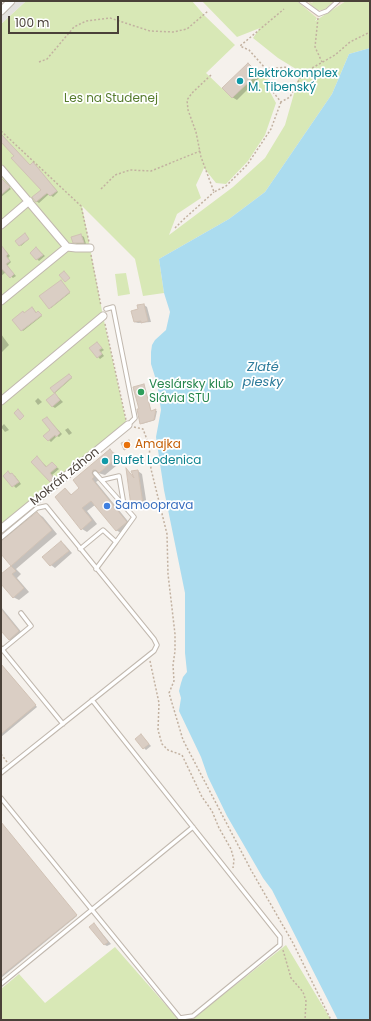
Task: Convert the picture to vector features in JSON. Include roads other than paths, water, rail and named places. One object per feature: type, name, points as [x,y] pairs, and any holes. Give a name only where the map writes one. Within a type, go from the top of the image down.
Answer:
[{"type":"street","points":[[1,11],[11,1]]},
{"type":"street","points":[[1,169],[66,247]]},
{"type":"street","points":[[1,225],[29,201]]},
{"type":"street","points":[[1,301],[66,247],[90,248]]},
{"type":"street","points":[[1,401],[103,316]]},
{"type":"street","name":"Mokráň záhon","points":[[1,529],[128,425]]},
{"type":"lane","points":[[301,1],[319,14],[327,11],[338,1]]},
{"type":"lane","points":[[106,309],[113,307],[134,411],[135,418],[128,425]]},
{"type":"lane","points":[[95,473],[134,517],[96,569]]},
{"type":"lane","points":[[102,480],[119,476],[124,506]]},
{"type":"lane","points":[[1,538],[37,508],[46,506],[80,550],[154,639],[157,645],[154,651],[1,774]]},
{"type":"lane","points":[[80,550],[103,530],[116,542]]},
{"type":"lane","points":[[21,613],[31,626],[2,649],[63,724]]},
{"type":"lane","points":[[1,798],[180,1018],[193,1016],[280,945],[280,937],[92,700]]},
{"type":"lane","points":[[1,984],[193,827]]},
{"type":"water","name":"Zlaté piesky","points":[[370,48],[370,1020],[338,1020],[272,890],[263,878],[227,816],[179,711],[181,698],[179,691],[183,677],[187,672],[185,653],[185,593],[164,490],[156,437],[161,410],[157,383],[151,364],[151,352],[152,345],[155,340],[166,330],[170,312],[164,293],[159,259],[229,219],[265,192],[332,94],[349,54]]},
{"type":"place","name":"Elektrokomplex M. Tibenský","points":[[240,81]]},
{"type":"place","name":"Veslársky klub Slávia STU","points":[[141,392]]},
{"type":"place","name":"Amajka","points":[[127,445]]},
{"type":"place","name":"Bufet Lodenica","points":[[105,461]]},
{"type":"place","name":"Samooprava","points":[[107,506]]},
{"type":"park label","name":"Les na Studenej","points":[[111,99]]}]
